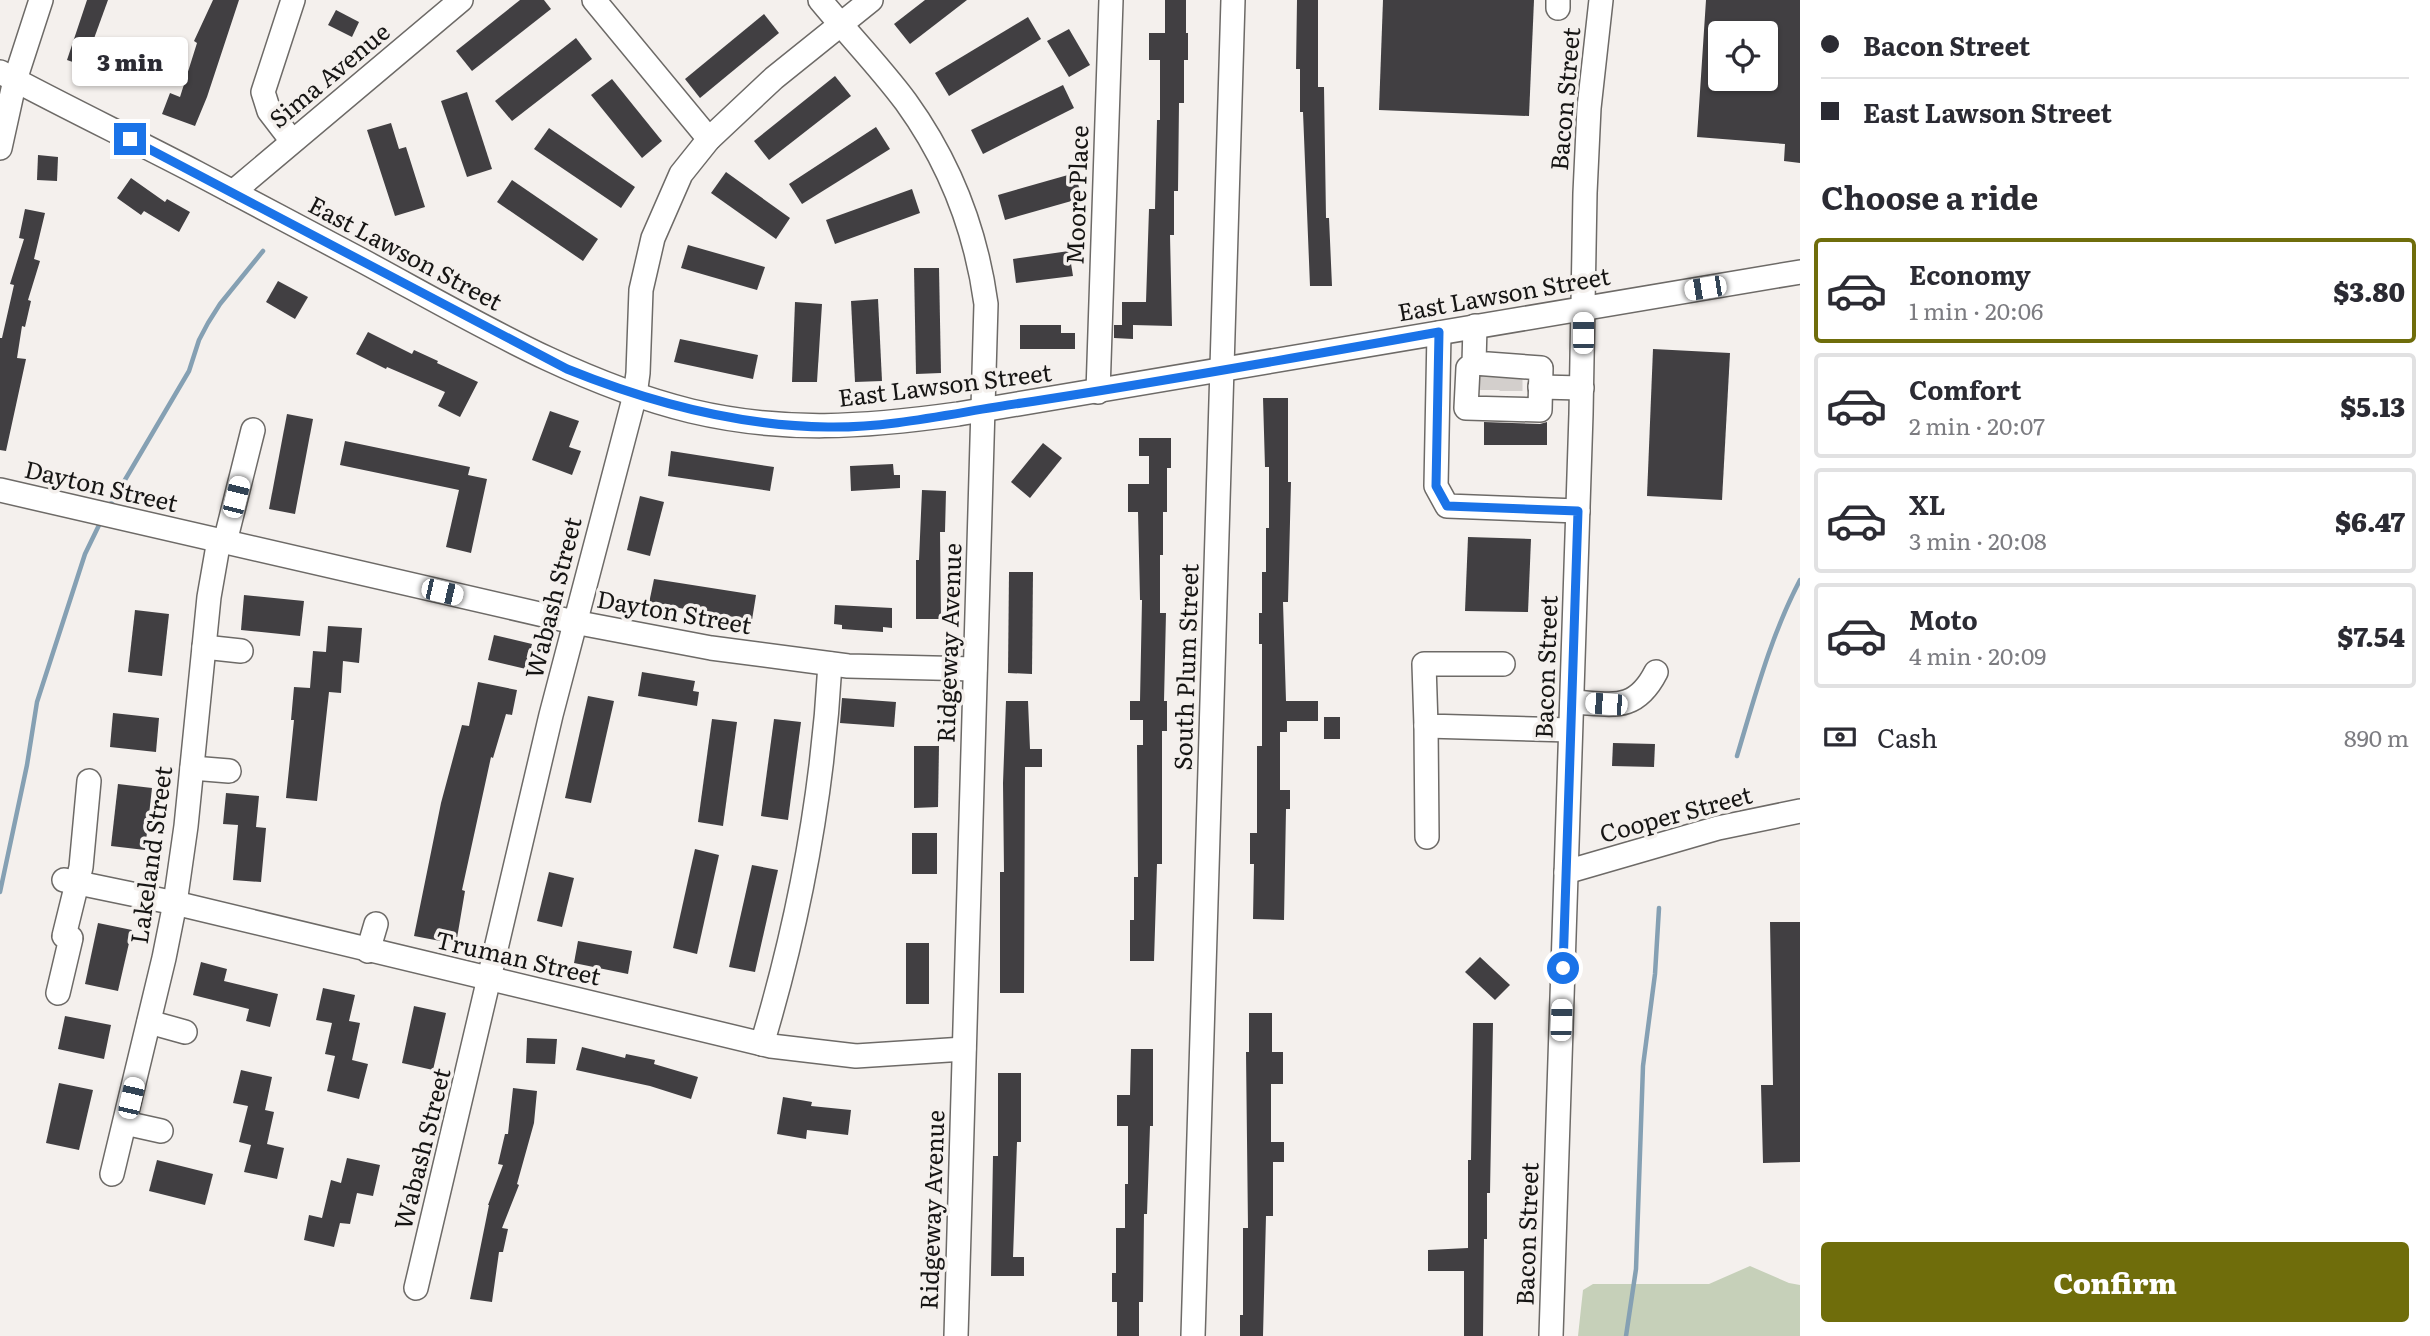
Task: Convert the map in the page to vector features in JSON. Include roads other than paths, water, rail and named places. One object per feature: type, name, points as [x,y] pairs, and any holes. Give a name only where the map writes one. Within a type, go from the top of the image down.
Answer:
[{"type":"street","points":[[0,148],[7,76],[41,0]]},
{"type":"street","points":[[292,141],[269,111],[263,92],[293,0]]},
{"type":"street","name":"Sima Avenue","points":[[233,192],[461,0]]},
{"type":"street","points":[[594,0],[709,139]]},
{"type":"street","name":"Ridgeway Avenue","points":[[820,0],[906,102],[930,139],[964,207],[986,304],[956,1336]]},
{"type":"street","name":"Wabash Street","points":[[416,1288],[574,622],[635,395],[641,290],[653,238],[681,174],[709,139],[774,78],[871,0]]},
{"type":"street","name":"Moore Place","points":[[1098,392],[1111,0]]},
{"type":"street","name":"South Plum Street","points":[[1193,1336],[1233,0]]},
{"type":"street","name":"Bacon Street","points":[[1551,1336],[1582,388],[1588,108],[1601,0]]},
{"type":"street","name":"East Lawson Street","points":[[7,76],[567,369],[635,395],[693,411],[738,419],[828,427],[881,424],[1098,392],[1800,272]]},
{"type":"street","points":[[1475,326],[1498,382],[1540,410],[1541,368],[1498,382]]},
{"type":"street","points":[[1439,332],[1436,486],[1447,506],[1578,511]]},
{"type":"street","points":[[1540,387],[1582,388]]},
{"type":"street","name":"Lakeland Street","points":[[112,1174],[175,903],[214,560],[222,541],[253,430]]},
{"type":"street","name":"Dayton Street","points":[[0,490],[574,622],[711,648],[830,664],[975,669]]},
{"type":"street","points":[[204,647],[242,651]]},
{"type":"street","points":[[762,1044],[792,927],[814,825],[830,664]]},
{"type":"street","points":[[1427,837],[1424,664],[1503,664]]},
{"type":"street","points":[[1572,702],[1613,704],[1633,701],[1648,687],[1656,672]]},
{"type":"street","points":[[1426,726],[1570,730]]},
{"type":"street","points":[[192,768],[229,771]]},
{"type":"street","points":[[58,993],[71,938],[64,936],[89,781]]},
{"type":"street","name":"Cooper Street","points":[[1566,872],[1718,828],[1800,811]]},
{"type":"street","name":"Truman Street","points":[[71,881],[175,903],[762,1044],[856,1056],[964,1049]]},
{"type":"street","points":[[368,951],[376,924]]},
{"type":"street","points":[[149,1022],[185,1032]]},
{"type":"street","points":[[125,1123],[161,1131]]},
{"type":"waterway","points":[[109,507],[189,371],[199,340],[208,323],[263,251]]},
{"type":"waterway","points":[[0,892],[27,765],[37,702],[85,554],[101,521]]},
{"type":"waterway","points":[[1737,756],[1772,644],[1800,580]]},
{"type":"waterway","points":[[1626,1336],[1636,1269],[1643,1066],[1655,974],[1659,908]]},
{"type":"tunnel","points":[[1490,373],[1490,390]]},
{"type":"tunnel","points":[[1511,374],[1511,391]]}]
